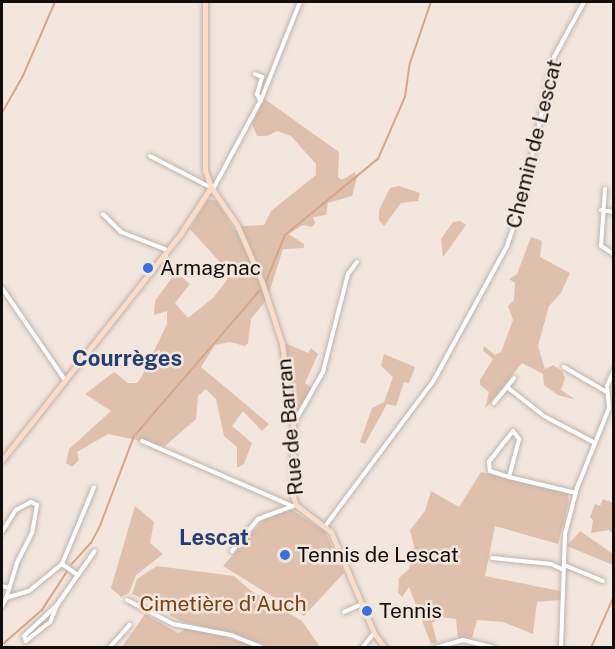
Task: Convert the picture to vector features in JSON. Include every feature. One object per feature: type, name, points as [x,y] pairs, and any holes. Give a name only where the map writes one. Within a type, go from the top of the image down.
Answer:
[{"type":"street","name":"Rue de Barran","points":[[205,2],[203,160],[212,189],[237,225],[274,315],[288,369],[293,424],[290,476],[293,505],[326,525]]},
{"type":"street","points":[[2,460],[168,250],[212,189],[261,100],[300,2]]},
{"type":"street","name":"Chemin de Lescat","points":[[326,525],[434,380],[505,250],[521,205],[555,57],[584,2]]},
{"type":"street","points":[[255,74],[262,77],[257,94],[261,100]]},
{"type":"street","points":[[150,156],[212,189]]},
{"type":"street","points":[[605,189],[601,210],[601,246],[614,254]]},
{"type":"street","points":[[601,210],[614,212]]},
{"type":"street","points":[[103,214],[122,232],[168,250]]},
{"type":"street","points":[[293,424],[326,364],[348,274],[357,262]]},
{"type":"street","points":[[2,288],[65,380]]},
{"type":"street","points":[[564,367],[607,392]]},
{"type":"street","points":[[561,648],[565,534],[576,493],[609,408],[607,392],[614,370]]},
{"type":"street","points":[[494,403],[514,378]]},
{"type":"street","points":[[507,387],[536,411],[595,443]]},
{"type":"street","points":[[509,477],[519,439],[513,431],[488,466],[493,472],[509,477],[576,493]]},
{"type":"street","points":[[142,441],[293,505]]},
{"type":"street","points":[[6,598],[28,591],[62,564],[94,487]]},
{"type":"street","points":[[2,532],[16,510],[31,502],[37,505],[32,533],[2,606]]},
{"type":"street","points":[[232,551],[258,519],[293,505]]},
{"type":"street","points":[[326,525],[374,633],[385,648]]},
{"type":"street","points":[[57,604],[50,622],[26,641],[24,636],[57,604],[95,550]]},
{"type":"street","points":[[492,558],[551,564],[603,581]]},
{"type":"street","points":[[62,564],[78,575]]},
{"type":"street","points":[[2,586],[9,588]]},
{"type":"street","points":[[127,600],[174,624],[231,635],[264,648]]},
{"type":"street","points":[[344,612],[362,604]]},
{"type":"street","points":[[109,648],[130,625]]},
{"type":"street","points":[[362,648],[374,633]]},
{"type":"street","points":[[435,648],[463,640],[494,648]]},
{"type":"green space","points":[[263,98],[339,152],[338,177],[342,180],[355,172],[357,177],[352,196],[328,203],[326,215],[313,217],[315,223],[312,227],[303,225],[289,234],[304,244],[304,248],[283,249],[267,299],[251,319],[248,343],[245,346],[230,342],[215,345],[201,367],[269,424],[262,431],[243,411],[232,426],[252,443],[244,464],[237,468],[237,447],[224,436],[216,399],[206,389],[198,396],[196,419],[165,446],[108,434],[77,452],[79,460],[72,467],[66,463],[69,449],[111,411],[85,394],[114,372],[128,383],[137,383],[141,378],[167,324],[167,311],[154,315],[155,301],[176,272],[190,284],[175,303],[188,318],[213,298],[227,280],[227,270],[190,229],[208,199],[217,201],[235,231],[243,226],[264,225],[271,211],[316,175],[316,164],[291,136],[277,131],[267,136],[257,136],[252,124]]},
{"type":"green space","points":[[399,186],[420,193],[418,201],[401,203],[384,226],[379,220],[379,210],[390,188]]},
{"type":"green space","points":[[460,221],[466,225],[443,257],[441,239],[453,222]]},
{"type":"green space","points":[[531,237],[542,241],[540,257],[570,273],[561,293],[549,306],[538,346],[545,369],[553,365],[562,371],[565,378],[561,390],[576,400],[558,395],[544,385],[543,374],[522,363],[485,409],[489,392],[480,385],[480,380],[493,359],[483,351],[484,346],[495,355],[501,352],[513,320],[508,306],[514,300],[515,283],[509,279],[517,274]]},
{"type":"green space","points":[[285,343],[308,353],[311,348],[318,354],[305,383],[312,388],[295,415]]},
{"type":"green space","points":[[384,354],[415,367],[409,383],[404,382],[396,406],[387,404],[365,444],[360,442],[372,408],[384,402],[393,377],[381,366]]},
{"type":"green space","points":[[481,472],[567,493],[569,502],[558,544],[495,526],[485,576],[560,591],[560,600],[537,602],[533,634],[503,622],[477,620],[472,638],[458,639],[456,619],[441,617],[432,623],[437,642],[431,644],[409,587],[402,597],[398,592],[399,578],[409,569],[414,547],[410,530],[425,511],[431,491],[459,507]]},
{"type":"green space","points":[[603,499],[613,503],[613,534],[609,530],[591,533],[593,520],[590,517],[595,504],[600,506]]},
{"type":"green space","points":[[135,506],[154,522],[150,543],[163,554],[136,575],[129,593],[121,597],[111,588]]},
{"type":"green space","name":"Tennis de Lescat","points":[[289,508],[325,531],[344,573],[304,616],[223,566],[263,520]]},
{"type":"green space","points":[[580,531],[613,554],[613,565],[567,546]]},
{"type":"green space","name":"Cimetière d'Auch","points":[[157,566],[234,576],[250,590],[302,621],[320,647],[270,647],[232,633],[183,622],[169,615],[172,609],[154,603],[155,600],[150,602],[132,594],[137,579]]},
{"type":"green space","name":"Cimetière d'Auch","points":[[145,614],[178,633],[190,627],[259,647],[121,648]]},
{"type":"waterway","points":[[2,113],[23,76],[55,2]]},
{"type":"waterway","points":[[266,282],[285,235],[378,159],[405,97],[410,63],[431,2]]},
{"type":"waterway","points":[[136,434],[261,289]]},
{"type":"waterway","points":[[71,565],[91,543],[100,526],[134,436]]},
{"type":"waterway","points":[[3,644],[42,610],[68,570]]},
{"type":"waterway","points":[[591,648],[614,596]]},
{"type":"place","name":"Armagnac","points":[[148,268]]},
{"type":"place","name":"Tennis de Lescat","points":[[285,555]]},
{"type":"place","name":"Tennis","points":[[367,611]]},
{"type":"district","name":"Courrèges","points":[[127,359]]},
{"type":"district","name":"Lescat","points":[[214,538]]}]
